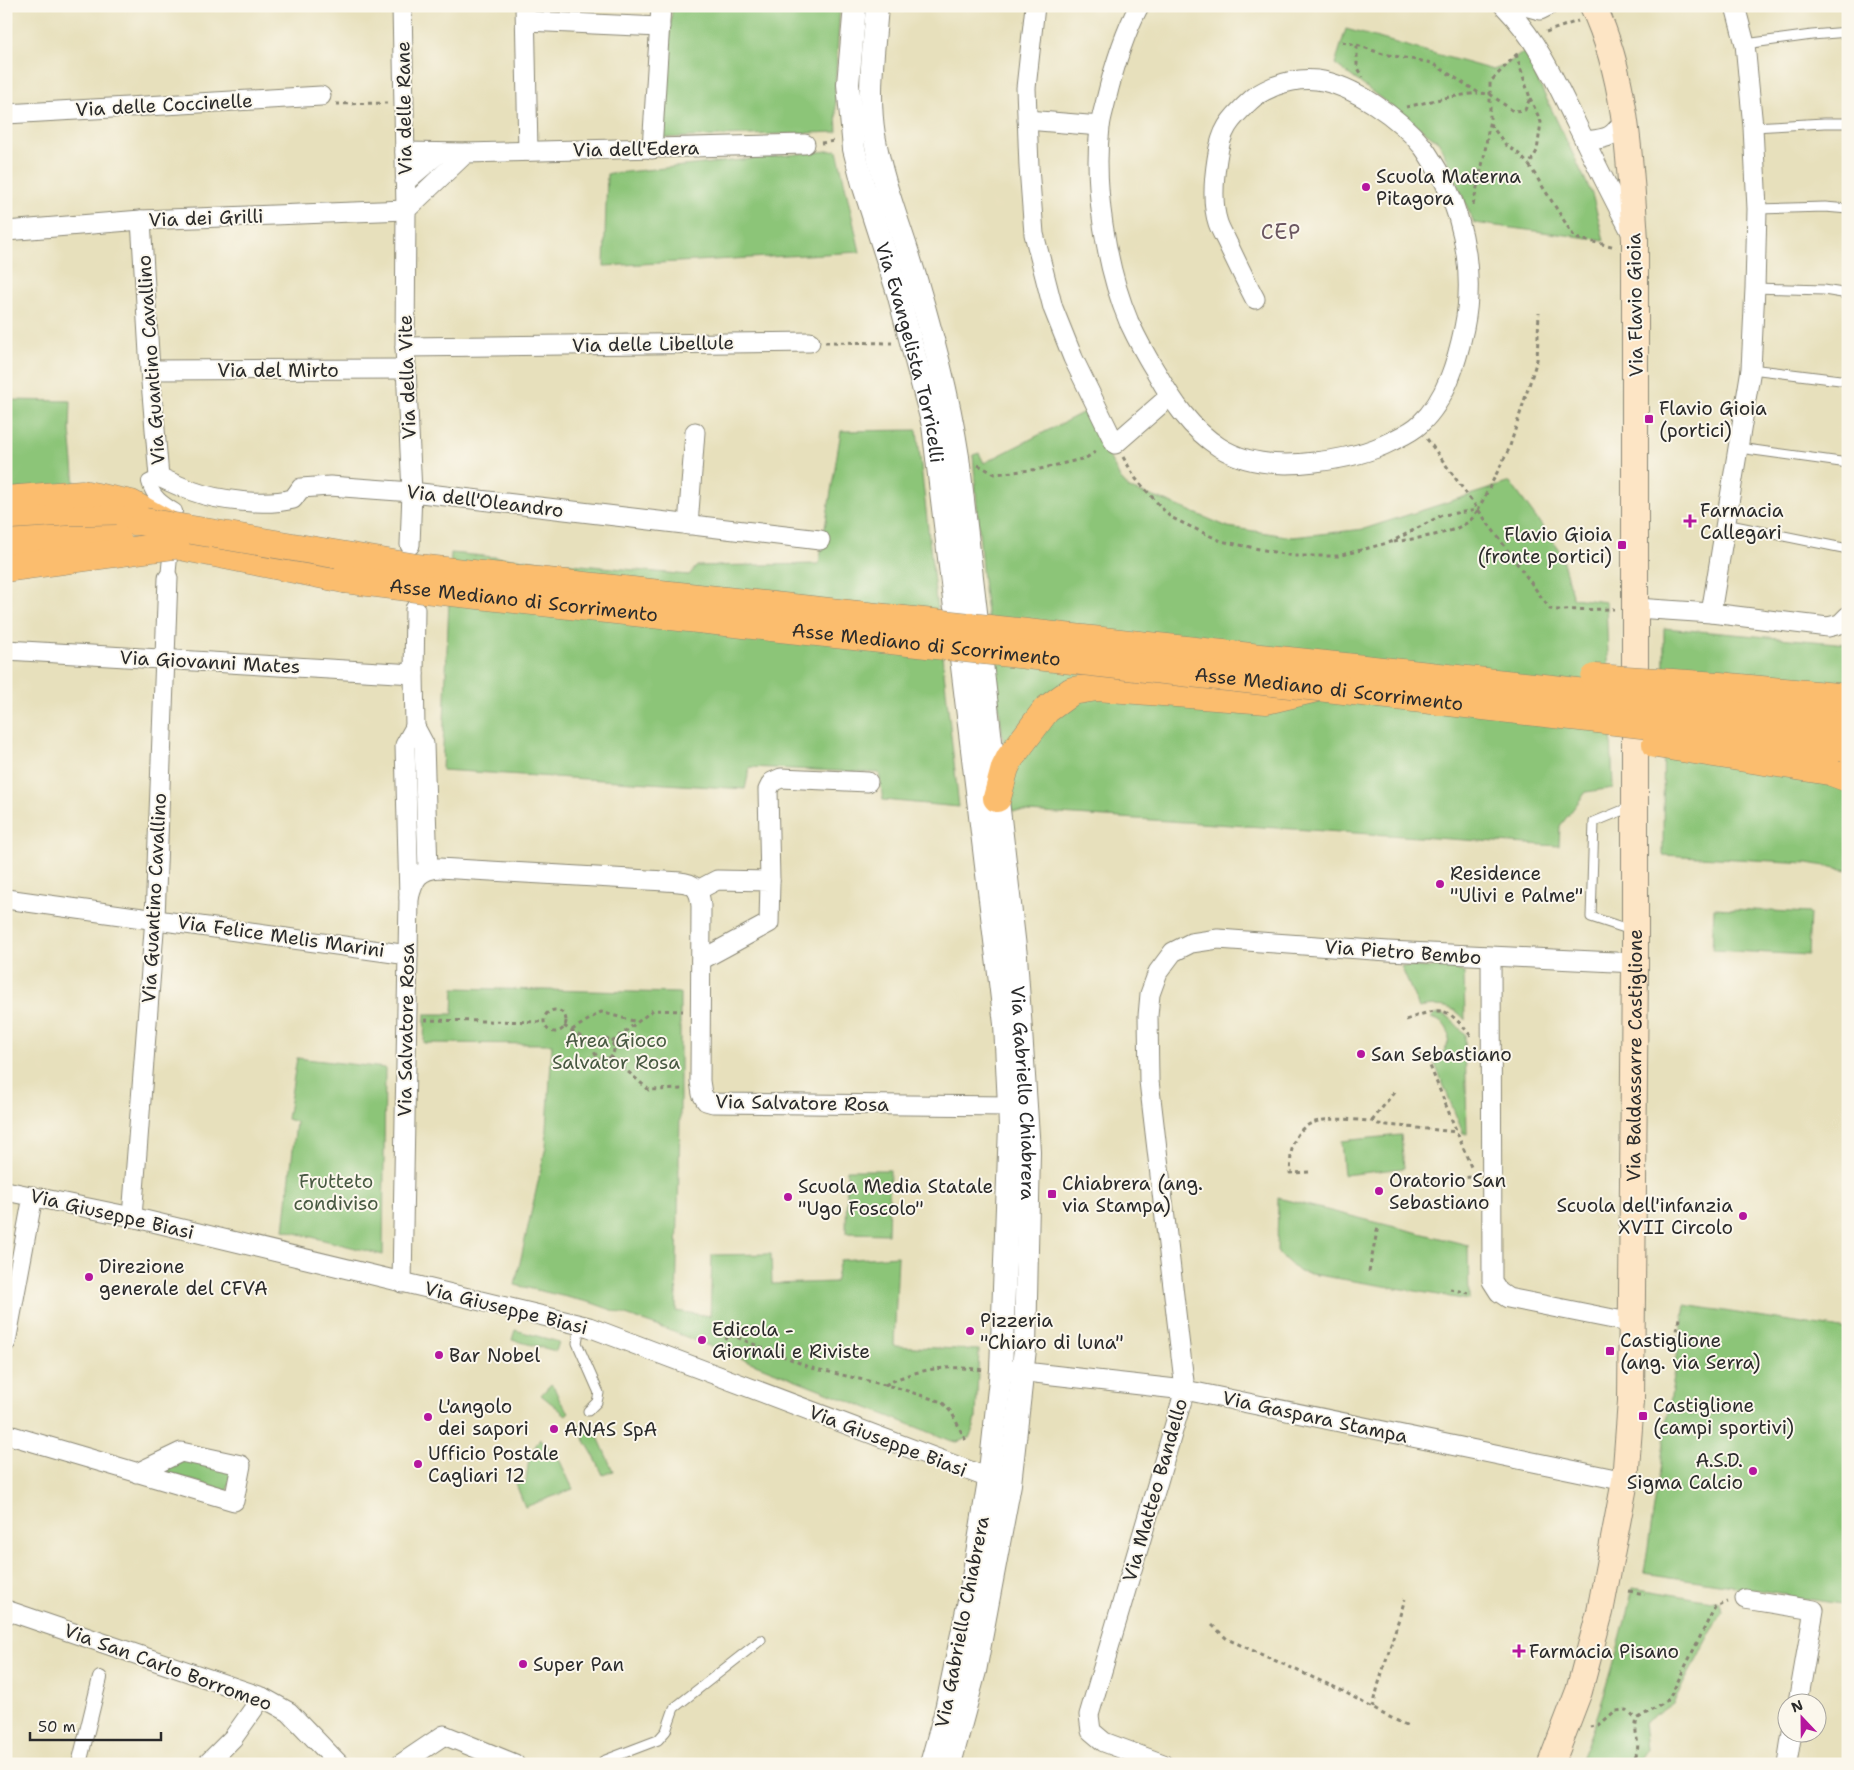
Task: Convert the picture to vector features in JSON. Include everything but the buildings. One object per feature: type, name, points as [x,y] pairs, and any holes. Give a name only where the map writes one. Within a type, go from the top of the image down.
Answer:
[{"type":"highway","points":[[6,500],[82,494],[131,504],[172,535]]},
{"type":"highway","name":"Asse Mediano di Scorrimento","points":[[6,523],[113,518],[344,579],[424,589],[1318,687],[1519,698],[1848,726]]},
{"type":"highway","points":[[6,568],[172,535]]},
{"type":"highway","name":"Asse Mediano di Scorrimento","points":[[6,544],[67,540],[133,540],[172,535],[417,568],[1519,698],[1848,748]]},
{"type":"highway","points":[[1519,698],[1602,678],[1719,686],[1848,698]]},
{"type":"highway","points":[[997,798],[1005,768],[1010,758],[1046,710],[1072,691],[1097,687],[1267,700],[1318,687]]},
{"type":"highway","points":[[1519,698],[1560,729],[1829,771],[1848,778]]},
{"type":"main road","name":"Via Flavio Gioia","points":[[1586,13],[1610,51],[1625,119],[1631,169],[1628,244],[1623,609]]},
{"type":"main road","name":"Via Baldassarre Castiglione","points":[[1551,1764],[1579,1691],[1600,1612],[1625,1481],[1631,1401],[1635,805],[1623,609]]},
{"type":"street","name":"Via delle Rane","points":[[402,6],[406,210]]},
{"type":"street","points":[[652,149],[662,6]]},
{"type":"street","name":"Via Evangelista Torricelli","points":[[855,6],[848,84],[854,149],[863,184],[898,292],[932,425],[976,703]]},
{"type":"street","name":"Via Evangelista Torricelli","points":[[877,6],[871,77],[873,133],[883,176],[916,281],[943,382],[958,457],[976,703]]},
{"type":"street","points":[[1034,6],[1026,88],[1026,120],[1034,234],[1042,272],[1053,308],[1070,349],[1114,442],[1170,396]]},
{"type":"street","points":[[1139,6],[1129,24],[1119,50],[1100,126],[1098,178],[1104,235],[1128,320],[1170,396],[1186,418],[1222,449],[1249,460],[1270,464],[1300,464],[1331,460],[1379,448],[1418,426],[1428,416],[1442,395],[1453,370],[1466,318],[1468,294],[1468,270],[1465,248],[1457,216],[1444,183],[1422,146],[1399,122],[1341,87],[1316,80],[1290,80],[1257,94],[1225,126],[1219,142],[1214,179],[1217,221],[1255,299]]},
{"type":"street","points":[[1504,6],[1530,36],[1544,56],[1585,141],[1628,244]]},
{"type":"street","points":[[1525,6],[1540,10],[1548,6]]},
{"type":"street","points":[[1711,613],[1751,369],[1755,288],[1757,209],[1753,127],[1745,44],[1735,6]]},
{"type":"street","points":[[528,151],[525,14],[660,28]]},
{"type":"street","name":"Via delle Coccinelle","points":[[6,114],[321,96]]},
{"type":"street","points":[[1585,141],[1609,138],[1625,119]]},
{"type":"street","points":[[1026,120],[1100,126]]},
{"type":"street","name":"Via dell'Edera","points":[[405,152],[466,153],[805,144]]},
{"type":"street","points":[[405,182],[439,153]]},
{"type":"street","points":[[406,210],[466,153]]},
{"type":"street","name":"Via dei Grilli","points":[[6,231],[141,220],[406,210]]},
{"type":"street","name":"Via della Vite","points":[[406,210],[405,347],[412,492],[410,545]]},
{"type":"street","name":"Via Guantino Cavallino","points":[[141,220],[150,370],[159,477],[148,482],[151,490],[160,501],[172,535]]},
{"type":"street","name":"Via delle Libellule","points":[[405,347],[810,342]]},
{"type":"street","name":"Via del Mirto","points":[[150,370],[406,369]]},
{"type":"street","points":[[688,525],[695,432]]},
{"type":"street","name":"Via dell'Oleandro","points":[[159,477],[193,492],[242,502],[280,503],[293,499],[301,488],[330,486],[412,492],[820,540]]},
{"type":"street","points":[[168,578],[172,535]]},
{"type":"street","name":"Via Guantino Cavallino","points":[[132,1218],[155,918],[168,578]]},
{"type":"street","name":"Via Salvatore Rosa","points":[[409,898],[417,876],[428,869],[424,744],[415,727],[415,609]]},
{"type":"street","points":[[1623,609],[1711,613],[1828,627],[1840,624],[1848,616]]},
{"type":"street","name":"Via Giovanni Mates","points":[[6,650],[414,674]]},
{"type":"street","name":"Via Gabriello Chiabrera","points":[[976,703],[997,798],[1016,956],[1029,1151],[1004,1370]]},
{"type":"street","name":"Via Gabriello Chiabrera","points":[[950,1764],[975,1671],[1000,1483],[1004,1370],[1009,1106],[1005,1024],[976,703]]},
{"type":"street","name":"Via Salvatore Rosa","points":[[402,1282],[409,898],[406,745],[415,727]]},
{"type":"street","points":[[702,960],[769,923],[768,790],[772,782],[780,778],[868,782]]},
{"type":"street","points":[[428,869],[455,868],[683,883],[694,886],[698,890],[716,880],[770,880]]},
{"type":"street","name":"Via Salvatore Rosa","points":[[698,890],[701,906],[702,960],[700,1081],[702,1094],[706,1101],[713,1103],[1009,1106]]},
{"type":"street","name":"Via Felice Melis Marini","points":[[6,899],[155,918],[408,955]]},
{"type":"street","name":"Via Pietro Bembo","points":[[1173,952],[1192,943],[1218,939],[1491,957],[1635,963]]},
{"type":"street","name":"Via Matteo Bandello","points":[[1163,1764],[1104,1742],[1091,1731],[1089,1715],[1185,1390],[1149,1081],[1148,1016],[1150,994],[1158,972],[1173,952]]},
{"type":"street","points":[[1491,957],[1492,1281],[1499,1292],[1508,1298],[1633,1323]]},
{"type":"street","name":"Via Giuseppe Biasi","points":[[6,1191],[132,1218],[580,1325],[1000,1483]]},
{"type":"street","points":[[6,1342],[33,1196]]},
{"type":"street","name":"Via Gaspara Stampa","points":[[1004,1370],[1185,1390],[1625,1481]]},
{"type":"street","points":[[6,1434],[137,1473],[234,1501],[241,1465],[182,1452],[137,1473]]},
{"type":"street","name":"Via Gabriello Chiabrera","points":[[931,1764],[945,1714],[970,1596],[1000,1483]]},
{"type":"street","points":[[1739,1600],[1814,1610],[1800,1692]]},
{"type":"street","name":"Via San Carlo Borromeo","points":[[6,1610],[262,1697],[289,1712],[339,1764]]},
{"type":"street","points":[[78,1764],[100,1678]]},
{"type":"street","points":[[207,1764],[234,1738],[262,1697]]},
{"type":"street","points":[[400,1764],[444,1735],[515,1764]]},
{"type":"street","points":[[1787,1764],[1790,1742]]},
{"type":"lane","points":[[1745,44],[1848,32]]},
{"type":"lane","points":[[1753,127],[1848,123]]},
{"type":"lane","points":[[1757,209],[1825,207],[1848,209]]},
{"type":"lane","points":[[1755,288],[1824,290],[1848,294]]},
{"type":"lane","points":[[1751,369],[1848,381]]},
{"type":"lane","points":[[1739,448],[1848,463]]},
{"type":"lane","points":[[1725,524],[1848,549]]},
{"type":"lane","points":[[1635,805],[1594,822],[1591,917],[1635,932]]},
{"type":"lane","points":[[580,1325],[577,1343],[599,1392],[597,1402],[588,1411]]},
{"type":"lane","points":[[603,1761],[658,1740],[666,1731],[674,1708],[761,1640]]},
{"type":"path","points":[[1540,34],[1586,13]]},
{"type":"path","points":[[1342,42],[1383,54],[1432,63],[1478,93]]},
{"type":"path","points":[[1357,45],[1357,66],[1365,80],[1357,95]]},
{"type":"path","points":[[1516,54],[1530,98],[1541,122],[1537,151],[1529,165]]},
{"type":"path","points":[[1457,216],[1471,215],[1484,158],[1489,124],[1490,82],[1504,66]]},
{"type":"path","points":[[1399,122],[1407,106],[1449,97],[1478,93],[1490,94],[1513,111],[1526,110],[1530,98]]},
{"type":"path","points":[[321,96],[321,105],[404,103]]},
{"type":"path","points":[[1489,124],[1506,145],[1519,154],[1529,165],[1575,238],[1628,244]]},
{"type":"path","points":[[958,457],[967,456],[979,466],[995,474],[1031,470],[1086,458],[1114,442],[1136,479],[1170,517],[1221,541],[1293,556],[1338,556],[1391,542],[1423,537],[1454,529],[1469,522],[1478,510],[1509,449],[1537,360],[1539,313]]},
{"type":"path","points":[[810,342],[900,343]]},
{"type":"path","points":[[1418,426],[1550,609],[1623,609]]},
{"type":"path","points":[[1391,542],[1442,515],[1478,510]]},
{"type":"path","points":[[554,1010],[564,1015],[564,1026],[559,1031],[552,1031],[546,1028],[544,1022],[548,1013],[554,1010]]},
{"type":"path","points":[[612,1042],[653,1010],[684,1011]]},
{"type":"path","points":[[1406,1020],[1434,1010],[1443,1011],[1452,1014],[1473,1038]]},
{"type":"path","points":[[572,1030],[601,1012],[637,1023]]},
{"type":"path","points":[[423,1020],[544,1022]]},
{"type":"path","points":[[564,1026],[594,1045]]},
{"type":"path","points":[[603,1038],[612,1042],[614,1049],[610,1056],[602,1059],[597,1056],[594,1045],[597,1041],[603,1038]]},
{"type":"path","points":[[1420,1055],[1428,1061],[1471,1167]]},
{"type":"path","points":[[610,1056],[648,1090],[684,1089]]},
{"type":"path","points":[[1372,1121],[1395,1091]]},
{"type":"path","points":[[1309,1172],[1290,1173],[1292,1149],[1296,1138],[1303,1129],[1312,1122],[1323,1119],[1372,1121],[1378,1124],[1457,1132]]},
{"type":"path","points":[[1411,1184],[1472,1177]]},
{"type":"path","points":[[1369,1272],[1378,1226]]},
{"type":"path","points":[[1450,1289],[1469,1293]]},
{"type":"path","points":[[1660,1335],[1676,1338],[1679,1318]]},
{"type":"path","points":[[718,1354],[729,1334],[812,1368],[898,1388],[942,1402],[952,1413],[967,1443]]},
{"type":"path","points":[[885,1385],[902,1376],[958,1366],[1004,1370]]},
{"type":"path","points":[[1629,1591],[1644,1594]]},
{"type":"path","points":[[1373,1708],[1405,1599]]},
{"type":"path","points":[[1631,1764],[1638,1754],[1639,1746],[1635,1725],[1637,1719],[1669,1699],[1715,1607],[1739,1600]]},
{"type":"path","points":[[1212,1625],[1227,1639],[1343,1691],[1410,1727]]},
{"type":"path","points":[[1590,1727],[1599,1725],[1615,1712],[1627,1710],[1637,1719]]},
{"type":"green space","points":[[840,6],[835,90],[837,132],[662,138],[672,8]]},
{"type":"green space","points":[[1346,29],[1493,70],[1504,66],[1524,52],[1592,194],[1604,240],[1474,223],[1439,142],[1335,64]]},
{"type":"green space","points":[[837,150],[860,252],[604,266],[607,174]]},
{"type":"green space","points":[[6,400],[71,401],[70,430],[75,486],[6,490]]},
{"type":"green space","points":[[1086,411],[1120,478],[1130,489],[1166,501],[1228,527],[1293,537],[1364,529],[1510,482],[1560,551],[1573,598],[1606,602],[1613,788],[1586,792],[1560,826],[1559,846],[1012,811],[983,581],[973,455],[979,453],[984,463]]},
{"type":"green space","points":[[917,430],[959,807],[883,800],[879,773],[750,767],[745,789],[442,770],[451,553],[689,575],[697,566],[819,564],[841,431]]},
{"type":"green space","points":[[1664,628],[1848,644],[1848,870],[1808,863],[1663,855]]},
{"type":"green space","points":[[1714,908],[1810,913],[1808,955],[1712,950]]},
{"type":"green space","points":[[1401,966],[1456,969],[1464,973],[1465,1020],[1450,1008],[1432,1006],[1419,1008]]},
{"type":"green space","name":"Area Gioco Salvator Rosa","points":[[454,988],[680,993],[680,1117],[676,1311],[710,1316],[712,1255],[771,1254],[772,1284],[835,1282],[840,1260],[898,1256],[894,1346],[979,1350],[976,1418],[969,1438],[957,1442],[952,1441],[671,1331],[592,1303],[515,1285],[546,1146],[552,1044],[424,1043],[425,1014],[453,1014]]},
{"type":"green space","points":[[1441,1014],[1449,1017],[1465,1034],[1467,1134],[1463,1133],[1433,1059],[1442,1054],[1449,1040],[1448,1030],[1445,1026],[1431,1018],[1434,1015]]},
{"type":"green space","name":"Frutteto condiviso","points":[[297,1058],[385,1068],[383,1255],[284,1230],[296,1122],[287,1119]]},
{"type":"green space","points":[[1401,1135],[1404,1168],[1344,1175],[1341,1141]]},
{"type":"green space","points":[[847,1170],[890,1170],[888,1234],[846,1233]]},
{"type":"green space","points":[[1278,1198],[1468,1245],[1469,1300],[1299,1272],[1277,1252]]},
{"type":"green space","name":"A.S.D. Sigma Calcio","points":[[1685,1305],[1848,1330],[1843,1359],[1848,1370],[1848,1605],[1644,1573]]},
{"type":"green space","points":[[515,1330],[559,1342],[556,1351],[512,1340]]},
{"type":"green space","points":[[551,1384],[560,1401],[569,1412],[566,1415],[541,1395]]},
{"type":"green space","points":[[579,1424],[598,1437],[613,1471],[603,1475],[577,1427]]},
{"type":"green space","points":[[540,1438],[559,1459],[573,1489],[525,1507],[516,1484],[526,1481],[529,1458]]},
{"type":"green space","points":[[185,1459],[232,1470],[227,1491],[162,1471]]},
{"type":"green space","points":[[1633,1588],[1718,1602],[1722,1612],[1673,1703],[1643,1724],[1646,1749],[1636,1764],[1579,1764],[1610,1677]]},
{"type":"place","name":"Scuola Materna Pitagora","points":[[1366,187]]},
{"type":"place","name":"Flavio Gioia (portici)","points":[[1649,419]]},
{"type":"place","name":"Farmacia Callegari","points":[[1690,521]]},
{"type":"place","name":"Flavio Gioia (fronte portici)","points":[[1622,545]]},
{"type":"place","name":"Residence \"Ulivi e Palme\"","points":[[1440,884]]},
{"type":"place","name":"San Sebastiano","points":[[1361,1054]]},
{"type":"place","name":"Oratorio San Sebastiano","points":[[1379,1191]]},
{"type":"place","name":"Chiabrera (ang. via Stampa)","points":[[1052,1194]]},
{"type":"place","name":"Scuola Media Statale \"Ugo Foscolo\"","points":[[788,1197]]},
{"type":"place","name":"Scuola dell'infanzia XVII Circolo","points":[[1743,1216]]},
{"type":"place","name":"Direzione generale del CFVA","points":[[89,1277]]},
{"type":"place","name":"Pizzeria \"Chiaro di luna\"","points":[[970,1331]]},
{"type":"place","name":"Edicola - Giornali e Riviste","points":[[702,1340]]},
{"type":"place","name":"Castiglione (ang. via Serra)","points":[[1610,1351]]},
{"type":"place","name":"Bar Nobel","points":[[439,1355]]},
{"type":"place","name":"Castiglione (campi sportivi)","points":[[1643,1416]]},
{"type":"place","name":"L'angolo dei sapori","points":[[428,1417]]},
{"type":"place","name":"ANAS SpA","points":[[554,1429]]},
{"type":"place","name":"Ufficio Postale Cagliari 12","points":[[418,1464]]},
{"type":"place","name":"A.S.D. Sigma Calcio","points":[[1753,1471]]},
{"type":"place","name":"Farmacia Pisano","points":[[1519,1651]]},
{"type":"place","name":"Super Pan","points":[[523,1664]]},
{"type":"district","name":"CEP","points":[[1281,232]]}]
